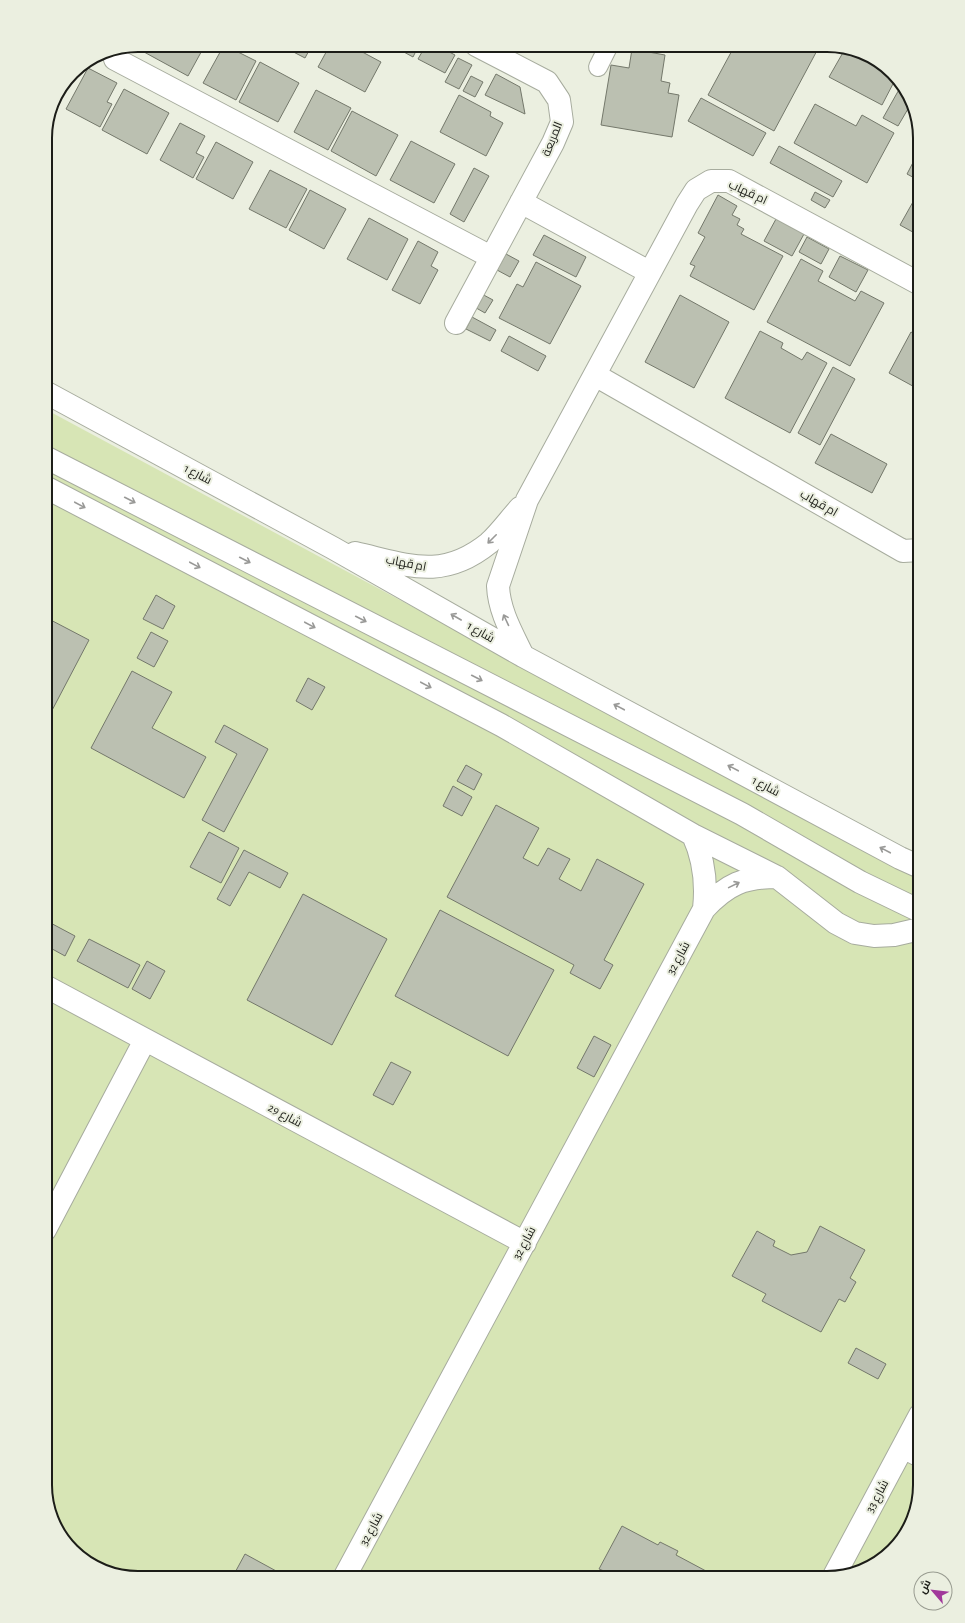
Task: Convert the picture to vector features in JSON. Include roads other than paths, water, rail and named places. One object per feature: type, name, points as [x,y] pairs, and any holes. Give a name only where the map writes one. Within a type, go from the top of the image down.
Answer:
[{"type":"street","name":"المربعة","points":[[456,322],[553,143],[562,122],[559,100],[547,82],[489,52]]},
{"type":"street","points":[[598,67],[606,52]]},
{"type":"street","points":[[115,59],[491,257]]},
{"type":"street","name":"ام قهاب","points":[[523,656],[504,616],[498,599],[498,586],[527,500],[649,272],[696,190],[712,181],[729,181],[913,280]]},
{"type":"street","points":[[521,202],[649,272]]},
{"type":"street","name":"ام قهاب","points":[[595,375],[903,551],[913,550]]},
{"type":"street","name":"شارع 1","points":[[52,396],[333,548],[523,656],[913,864]]},
{"type":"street","points":[[52,461],[742,814],[860,882],[913,908]]},
{"type":"street","points":[[52,491],[501,725],[693,835],[777,877],[836,923],[855,933],[874,936],[894,934],[913,930]]},
{"type":"street","name":"ام قهاب","points":[[333,548],[415,566],[433,568],[453,564],[471,555],[490,542],[527,500]]},
{"type":"street","name":"شارع 32","points":[[693,835],[701,852],[705,871],[706,890],[704,908]]},
{"type":"street","name":"شارع 32","points":[[348,1571],[704,908],[718,894],[736,883],[756,877],[777,877]]},
{"type":"street","name":"شارع 29","points":[[52,990],[525,1243]]},
{"type":"street","points":[[52,1217],[146,1040]]},
{"type":"street","name":"شارع 33","points":[[838,1570],[911,1452]]}]
